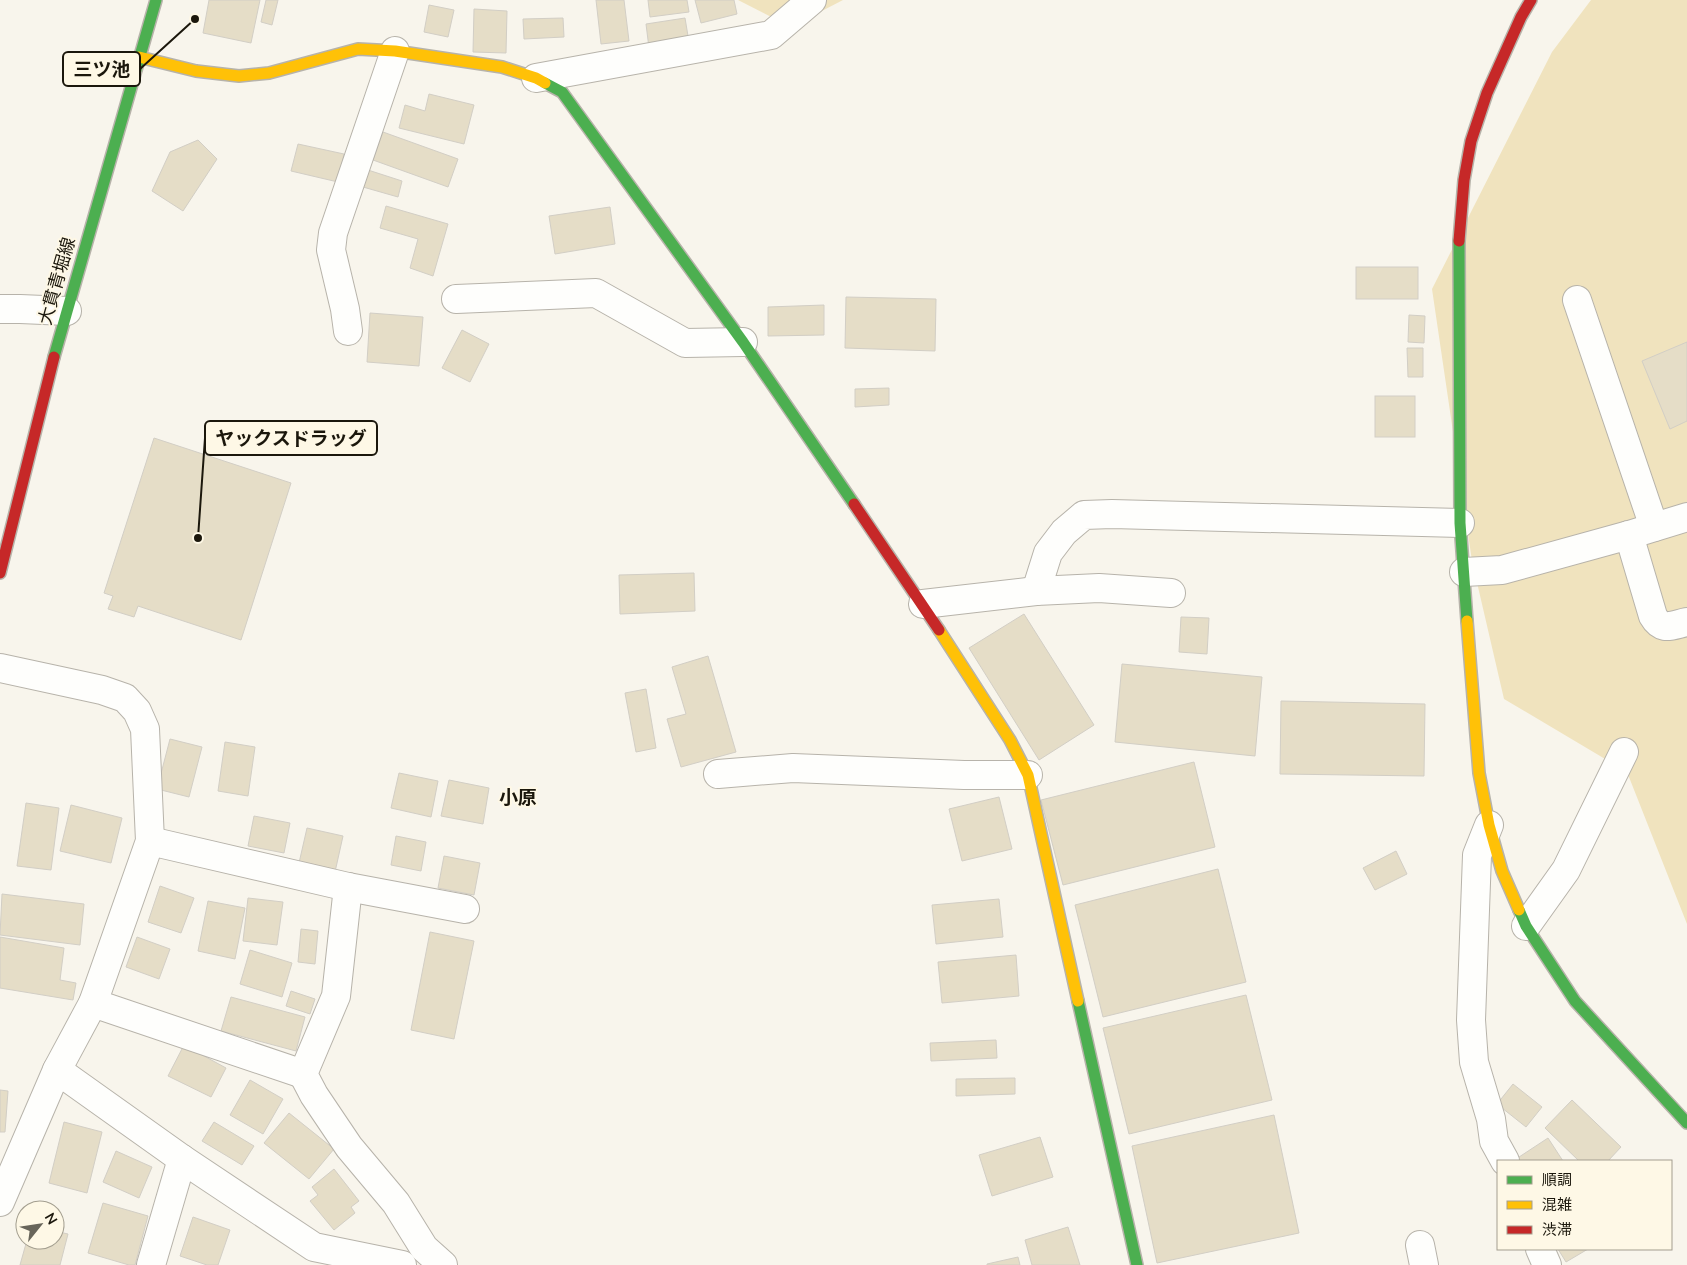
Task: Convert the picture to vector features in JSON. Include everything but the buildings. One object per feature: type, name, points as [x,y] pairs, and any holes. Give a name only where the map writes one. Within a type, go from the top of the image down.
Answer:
[{"type":"street","name":"大貫青堀線","points":[[0,573],[67,311],[156,0]]},
{"type":"street","points":[[536,78],[771,35],[812,0]]},
{"type":"street","points":[[1531,0],[1521,17],[1487,94],[1471,140],[1464,180],[1459,230],[1460,523],[1479,773],[1489,824],[1502,871],[1526,926],[1575,1001],[1687,1123]]},
{"type":"street","points":[[139,58],[196,71],[238,76],[268,72],[358,49],[395,51],[502,68],[536,78],[562,92],[743,342],[923,604],[1010,740],[1028,775],[1137,1265]]},
{"type":"street","points":[[348,331],[345,309],[331,250],[333,233],[395,51]]},
{"type":"street","points":[[456,299],[596,293],[685,343],[743,342]]},
{"type":"street","points":[[1577,300],[1641,531],[1653,616],[1657,624],[1665,627],[1687,622]]},
{"type":"street","points":[[0,309],[20,308],[67,311]]},
{"type":"street","points":[[1036,591],[1048,553],[1064,532],[1084,515],[1112,514],[1460,523]]},
{"type":"street","points":[[1464,572],[1502,570],[1687,517]]},
{"type":"street","points":[[923,604],[1036,591],[1099,588],[1171,593]]},
{"type":"street","points":[[0,668],[102,690],[125,698],[137,710],[145,729],[150,841],[93,1003],[57,1070],[0,1202]]},
{"type":"street","points":[[1526,926],[1566,870],[1624,752]]},
{"type":"street","points":[[718,774],[793,768],[964,775],[1028,775]]},
{"type":"street","points":[[1489,824],[1477,854],[1471,1020],[1474,1062],[1492,1119],[1494,1141],[1504,1160]]},
{"type":"street","points":[[150,841],[348,886],[466,909]]},
{"type":"street","points":[[303,1074],[336,996],[348,886]]},
{"type":"street","points":[[93,1003],[303,1074],[314,1095],[349,1148],[396,1203],[424,1248],[442,1265]]},
{"type":"street","points":[[57,1070],[182,1159],[311,1256],[402,1265]]},
{"type":"street","points":[[151,1265],[182,1159]]},
{"type":"street","points":[[1540,1250],[1547,1265]]},
{"type":"shaded area","points":[[738,0],[843,0],[791,27]]},
{"type":"shaded area","points":[[1591,0],[1687,0],[1687,924],[1627,772],[1504,699],[1472,561],[1432,289],[1552,52]]},
{"type":"traffic: fast","points":[[54,357],[156,0]]},
{"type":"traffic: fast","points":[[545,83],[562,92],[743,342],[854,504]]},
{"type":"traffic: fast","points":[[1459,241],[1460,523],[1467,621]]},
{"type":"traffic: fast","points":[[1519,910],[1526,926],[1575,1001],[1687,1123]]},
{"type":"traffic: fast","points":[[1078,1001],[1137,1265]]},
{"type":"traffic: slow","points":[[139,57],[196,71],[239,76],[269,73],[358,49],[395,51],[502,67],[536,78],[545,83]]},
{"type":"traffic: slow","points":[[1467,621],[1479,773],[1489,825],[1502,871],[1519,910]]},
{"type":"traffic: slow","points":[[939,630],[1010,740],[1028,775],[1078,1001]]},
{"type":"traffic: jam","points":[[1459,241],[1464,180],[1471,141],[1487,93],[1521,17],[1531,0]]},
{"type":"traffic: jam","points":[[0,573],[54,357]]},
{"type":"traffic: jam","points":[[854,504],[939,630]]},
{"type":"place","name":"三ツ池","points":[[195,19]]},
{"type":"place","name":"ヤックスドラッグ","points":[[198,538]]},
{"type":"district","name":"小原","points":[[518,797]]}]
